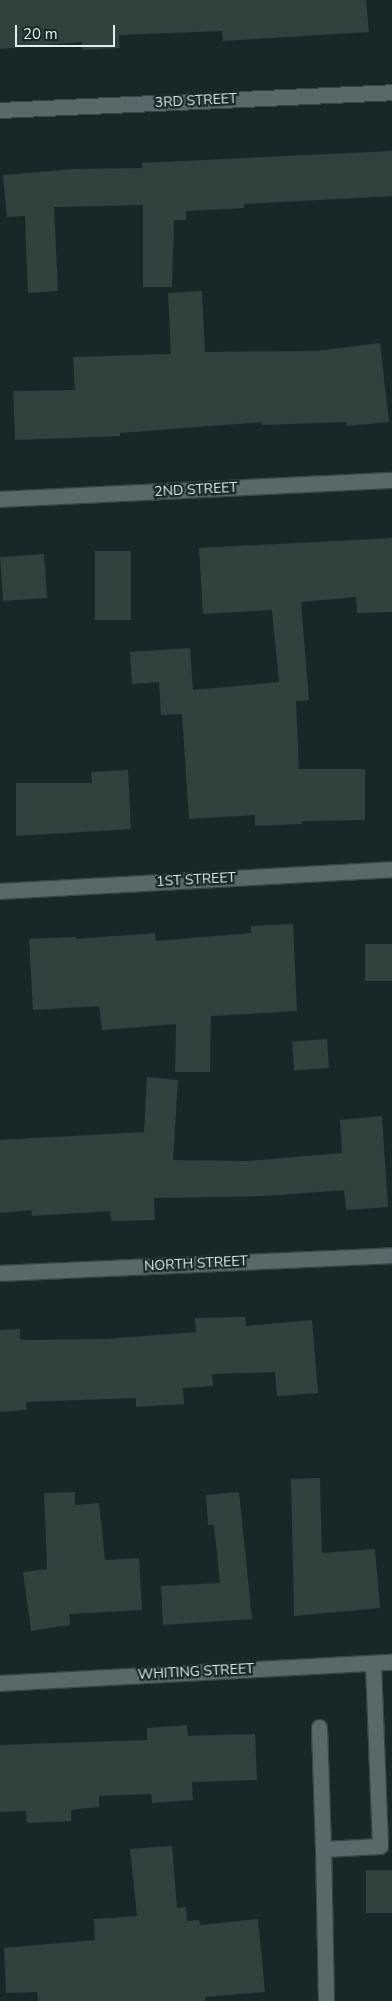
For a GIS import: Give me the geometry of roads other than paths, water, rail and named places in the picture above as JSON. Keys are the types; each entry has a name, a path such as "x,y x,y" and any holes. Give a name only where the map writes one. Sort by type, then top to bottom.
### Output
{"street":[{"name":"3RD STREET","path":"0,110 392,92"},
{"name":"2ND STREET","path":"0,499 392,480"},
{"name":"1ST STREET","path":"0,891 392,869"},
{"name":"NORTH STREET","path":"0,1273 392,1255"},
{"name":"WHITING STREET","path":"0,1683 392,1662"},
{"path":"323,1849 386,1846 373,1663"},
{"path":"319,1727 326,2001"}]}
